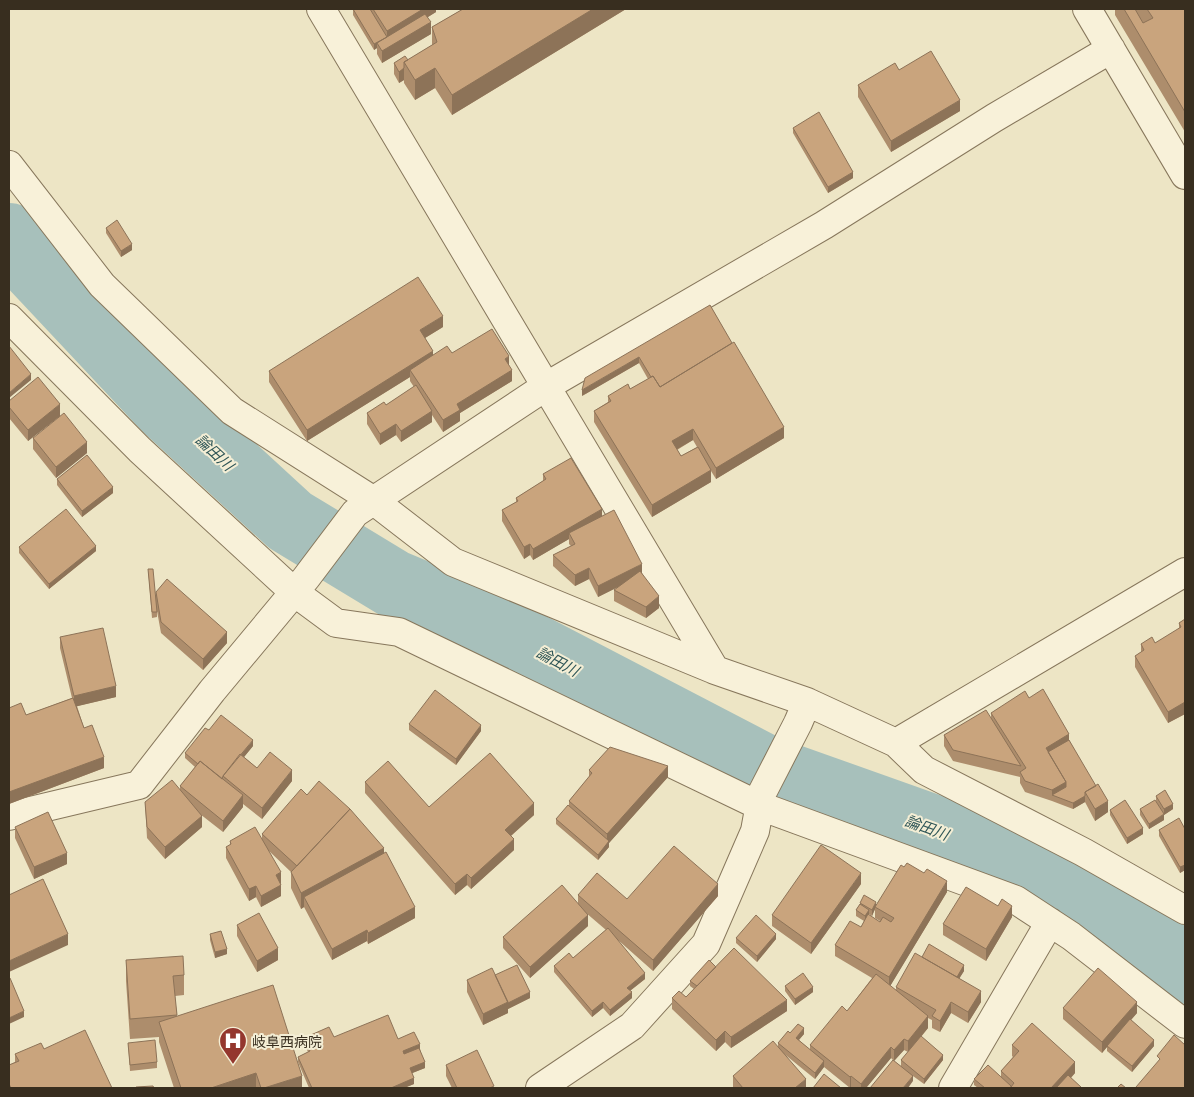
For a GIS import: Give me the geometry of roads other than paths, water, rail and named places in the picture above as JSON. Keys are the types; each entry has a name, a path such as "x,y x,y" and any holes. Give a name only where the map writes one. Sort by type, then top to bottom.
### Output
{"street":[{"path":"321,9 545,387 716,670"},
{"path":"1087,9 1185,175"},
{"path":"9,816 139,785 212,691 364,507 545,387 824,225 994,118 1111,50"},
{"path":"9,165 102,285 232,411 364,507 453,562 716,670 802,713 896,743 924,770 1083,852 1185,910"},
{"path":"9,318 140,450 300,585 336,623 399,632 761,799 1016,900 1070,936 1185,1024"},
{"path":"896,743 1185,572"},
{"path":"540,1088 632,1026 706,944 755,831 761,799 802,713"},
{"path":"953,1088 1050,922"}],"waterway":[{"name":"論田川","path":"9,237 14,245 166,407 290,521 394,584 478,619 768,770 1027,862 1143,936 1185,970"}],"place":[{"name":"岐阜西病院","path":"233,1065"}]}
